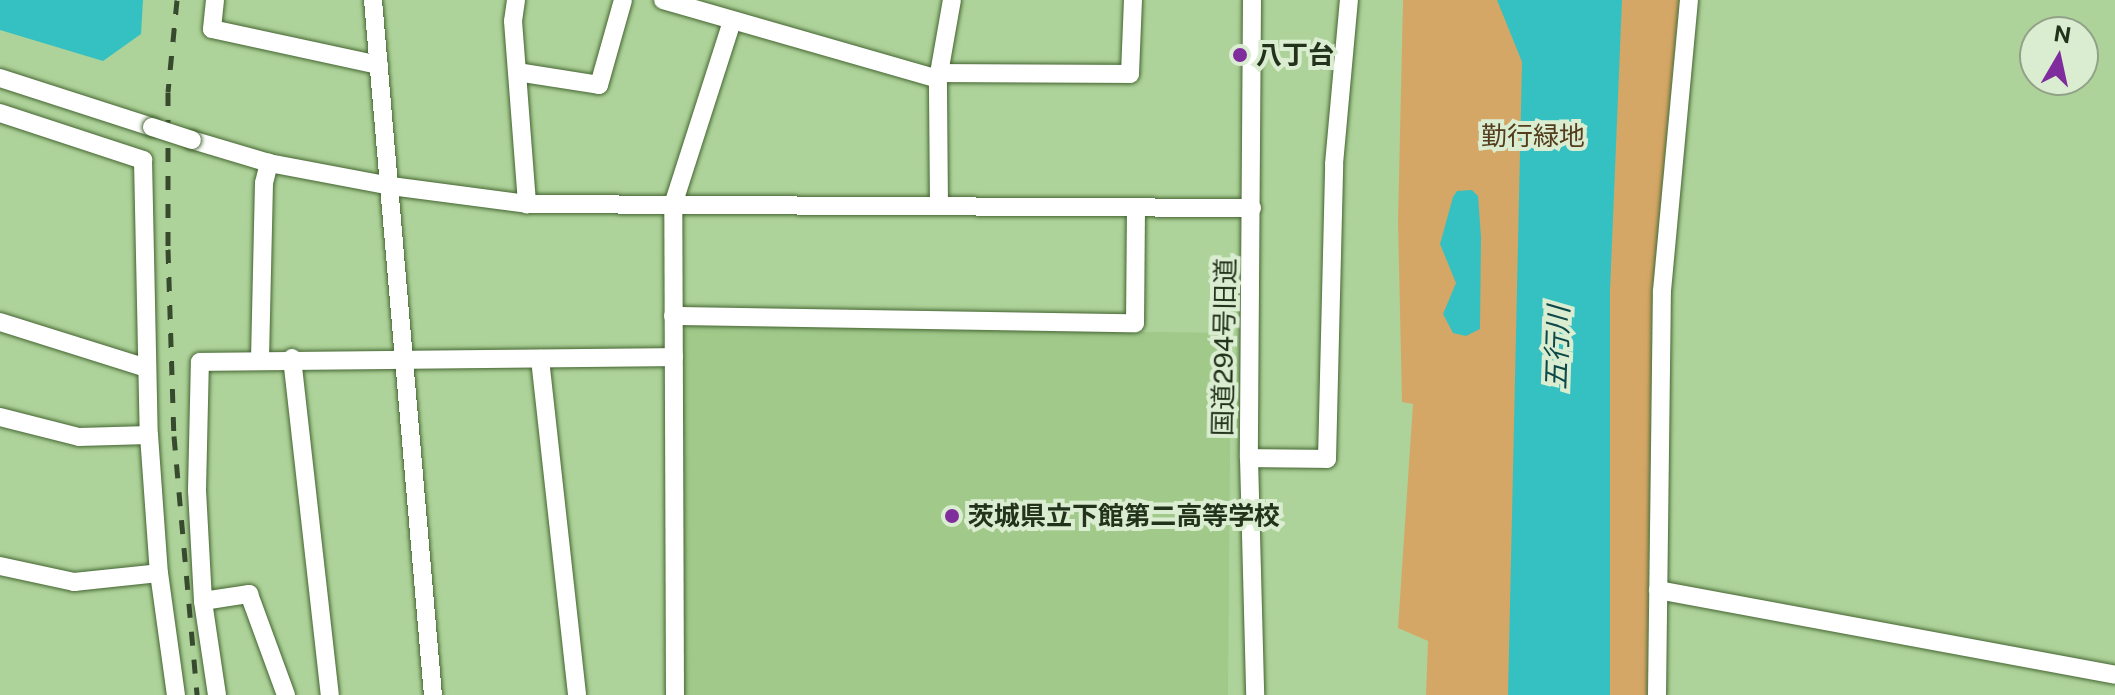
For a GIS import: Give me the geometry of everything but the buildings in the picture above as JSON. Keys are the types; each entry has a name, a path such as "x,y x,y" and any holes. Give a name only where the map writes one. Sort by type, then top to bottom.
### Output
{"street":[{"path":"215,0 212,29 379,65"},
{"path":"373,0 433,695"},
{"path":"516,0 517,72 527,204"},
{"path":"517,72 599,85 623,0"},
{"path":"663,0 939,76 1130,74 1133,0"},
{"path":"939,206 939,76 952,0"},
{"name":"国道294号旧道","path":"1252,0 1249,458 1255,695"},
{"path":"1249,458 1327,459 1334,164 1349,0"},
{"path":"1657,695 1662,291 1689,0"},
{"path":"675,695 673,205 732,21"},
{"path":"0,78 269,163 391,186 527,204 1252,208"},
{"path":"0,113 143,160 149,435 159,573 176,695"},
{"path":"260,359 264,183 269,163"},
{"path":"673,316 1135,323 1136,207"},
{"path":"0,322 147,368"},
{"path":"217,695 203,601 197,490 200,362 292,358 674,357"},
{"path":"292,358 330,695"},
{"path":"540,359 577,695"},
{"path":"0,417 79,437 149,435"},
{"path":"0,566 74,582 159,573"},
{"path":"1658,590 2115,675"},
{"path":"203,601 249,594 286,695"}],"shaded area":[{"name":"茨城県立下館第二高等学校","path":"687,326 1231,333 1228,695 668,695 680,336"}],"green space":[{"name":"勤行緑地","path":"1403,0 1679,0 1652,293 1647,695 1426,695 1428,641 1398,628 1413,404 1402,402 1398,221"}],"water":[{"path":"0,0 143,0 141,34 103,61 0,30"},
{"name":"五行川","path":"1497,0 1622,0 1610,291 1610,695 1508,695 1522,62"},
{"path":"1472,190 1478,196 1481,237 1480,329 1466,336 1453,333 1443,314 1456,283 1440,244 1453,197 1457,191"}],"railway":[{"path":"177,0 168,92 168,249 174,436 197,695"}],"place":[{"name":"八丁台","path":"1240,55"},
{"name":"茨城県立下館第二高等学校","path":"952,516"}]}
